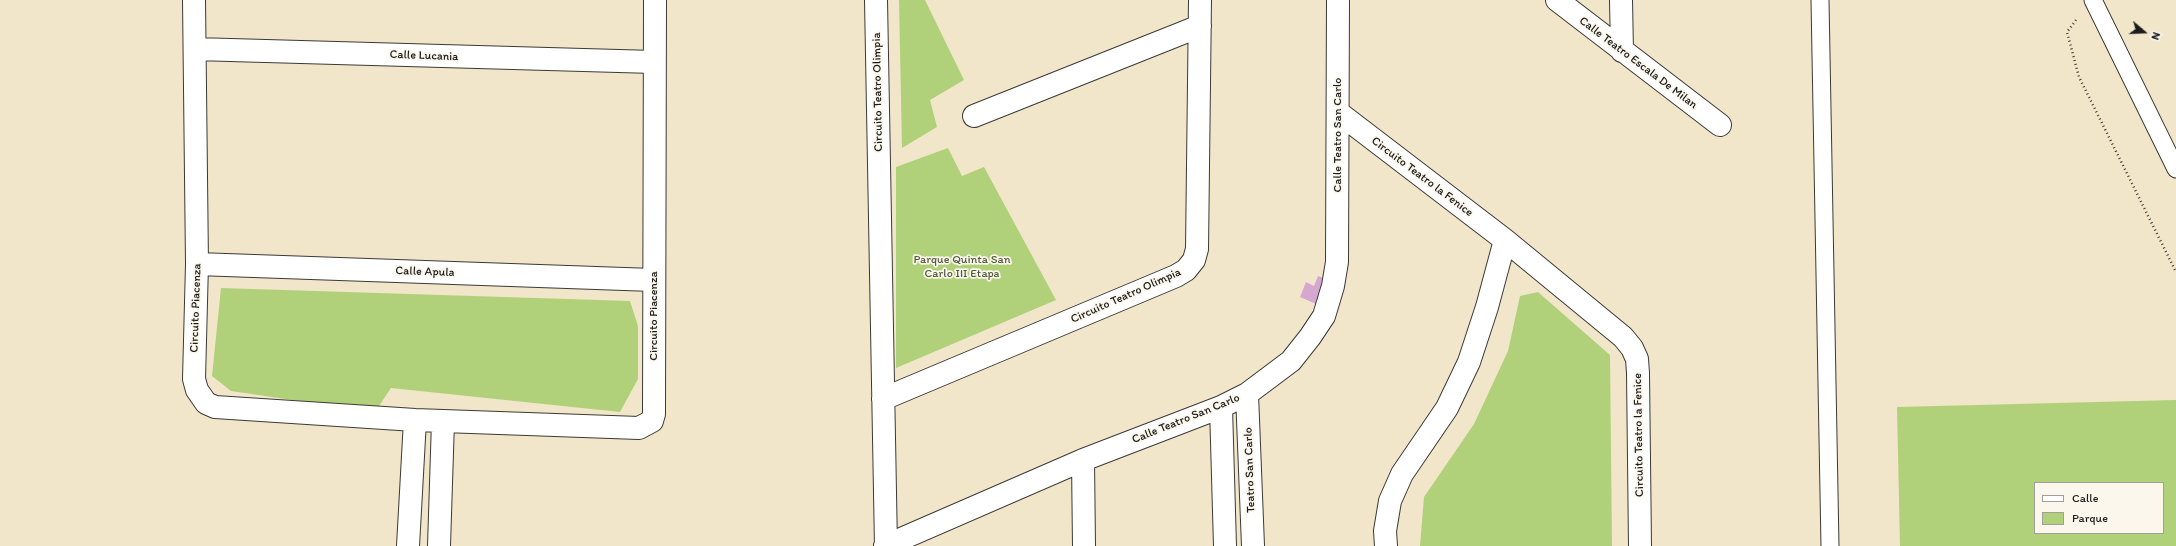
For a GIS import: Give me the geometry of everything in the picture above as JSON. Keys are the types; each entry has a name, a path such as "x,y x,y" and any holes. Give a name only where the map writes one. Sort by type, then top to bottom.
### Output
{"street":[{"name":"Circuito Piacenza","path":"194,0 197,264 194,379 197,390 206,402 215,407 415,420 639,428 646,426 652,421 654,414 653,280 655,0"},
{"name":"Circuito Teatro Olimpia","path":"876,0 886,546"},
{"name":"Circuito Teatro Olimpia","path":"884,399 1176,276 1186,270 1194,260 1197,249 1200,0"},
{"name":"Calle Teatro San Carlo","path":"886,546 1084,460 1221,407 1247,394 1290,361 1310,337 1324,316 1333,286 1337,262 1339,114 1338,0"},
{"name":"Calle Teatro Escala De Milan","path":"1557,0 1720,125"},
{"path":"1621,0 1622,51"},
{"path":"974,116 1200,26"},
{"name":"Calle Lucania","path":"195,49 654,62"},
{"name":"Circuito Teatro la Fenice","path":"1339,114 1504,240 1623,337 1632,348 1637,359 1638,373 1640,546"},
{"path":"1386,546 1385,530 1390,501 1402,474 1447,408 1469,362 1487,307 1504,240"},
{"name":"Calle Apula","path":"197,264 653,280"},
{"name":"Teatro San Carlo","path":"1247,394 1253,546"},
{"path":"1221,407 1225,546"},
{"path":"408,546 415,420"},
{"path":"439,546 443,421"},
{"path":"1084,460 1084,546"}],"lane":[{"path":"1820,0 1830,546"},
{"path":"2093,0 2176,169"}],"path":[{"path":"2076,19 2067,32 2080,77 2176,272"}],"green space":[{"path":"899,0 925,0 964,80 930,100 937,127 902,148"},
{"name":"Parque Quinta San Carlo III Etapa","path":"948,148 962,176 984,167 1056,300 896,368 896,167"},
{"path":"221,288 630,301 638,326 638,379 620,412 391,388 375,412 231,391 212,376"},
{"path":"1538,292 1610,355 1612,546 1420,546 1424,497 1474,424 1508,351 1520,296"},
{"path":"2176,400 2176,546 1900,546 1897,407"}],"building":[{"path":"1318,276 1326,279 1316,304 1300,297 1306,282 1314,286"}]}
